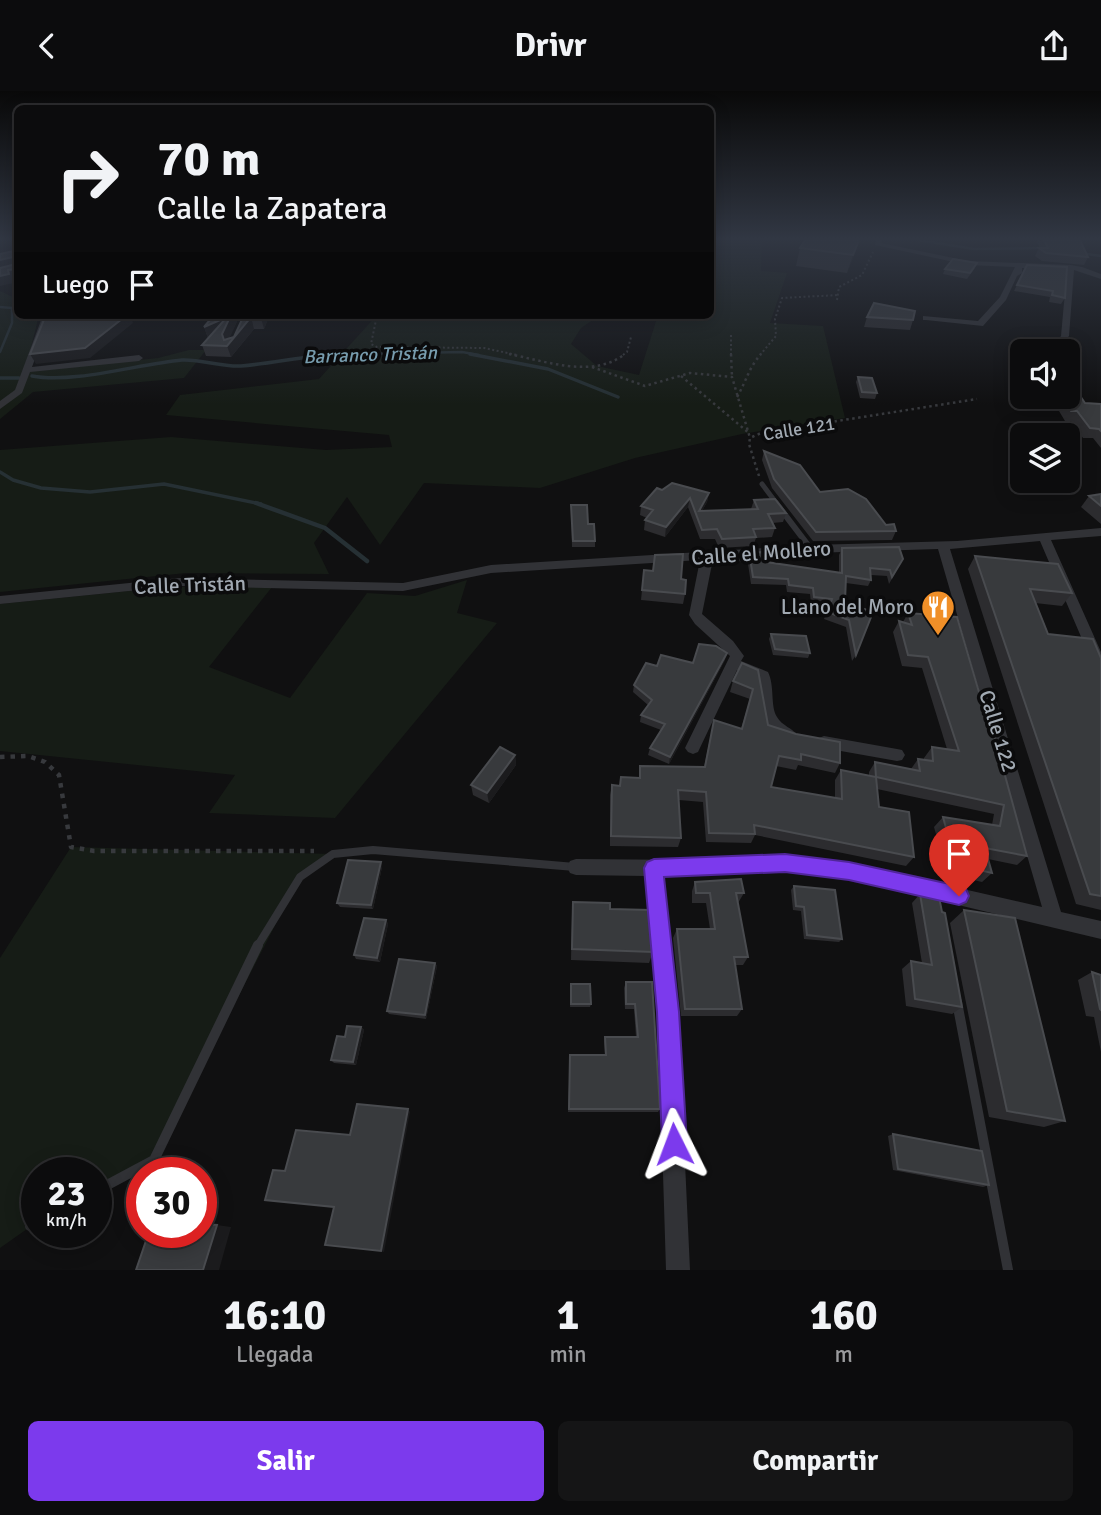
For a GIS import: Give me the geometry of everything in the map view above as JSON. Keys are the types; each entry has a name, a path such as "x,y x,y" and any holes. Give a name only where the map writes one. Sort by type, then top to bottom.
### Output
{"street":[{"path":"926,318 980,324 1004,295"},
{"path":"1063,339 1069,295"},
{"path":"0,406 19,391 46,319"},
{"path":"28,370 139,358"},
{"name":"Calle el Mollero","path":"381,587 416,586 448,576 491,569 811,549 943,545 1101,532"},
{"path":"1044,537 1101,667"},
{"name":"Calle 122","path":"943,545 1054,917"},
{"path":"693,748 737,656 731,647 706,628 695,615 708,557"},
{"name":"Calle Tristán","path":"0,600 179,582 381,587"},
{"path":"735,663 763,676 767,715 779,730 792,736 897,755"},
{"path":"576,867 654,868 785,863 849,871 938,897 1054,917 1101,929"},
{"path":"654,868 668,1012 678,1270"}],"lane":[{"path":"762,484 811,549"},
{"path":"112,1182 154,1160 264,932 300,877 333,854 373,850 576,867"},
{"path":"954,984 1008,1270"}],"path":[{"path":"837,300 838,295"},
{"path":"736,399 745,383 748,369 776,336 775,319 782,298 838,295"},
{"path":"369,319 376,320 371,344 377,347 484,348 556,364 593,367 645,386 690,373 732,377"},
{"path":"731,335 732,377 736,399 750,438"},
{"path":"593,367 621,357 627,352 631,337"},
{"path":"681,376 749,433"},
{"name":"Calle 121","path":"762,484 749,444 750,438 761,433 830,425 976,399"},
{"path":"0,757 28,756 46,762 59,775 71,847 94,851 305,849 333,854"}],"shaded area":[{"path":"0,295 14,298 14,319 38,319 25,372 158,358 189,350 206,350 184,378 33,392 0,419"},
{"path":"714,295 780,295 770,323 823,326 845,418 742,434 635,458 540,488 424,483 380,545 347,497 314,543 329,574 186,573 0,592 0,450 171,437 326,450 392,447 389,435 166,415 180,395 319,379 373,319 594,319 581,328 571,344 597,366 639,375 657,319 714,319"},
{"path":"467,580 457,613 497,623 335,818 209,813 235,775 0,751 0,604 169,587 272,587 209,667 290,698 367,593 415,596"},
{"path":"71,847 333,854 300,877 156,1157 126,1157 126,1175 112,1182 112,1157 21,1157 21,1233 0,1248 0,958"}],"building":[{"path":"874,303 915,311 913,320 867,317"},
{"path":"44,319 122,319 85,348 30,354"},
{"path":"211,319 222,319 204,327"},
{"path":"225,319 229,319 222,334 224,340 234,337 242,319 249,319 227,346 202,345"},
{"path":"858,377 872,378 877,393 862,392"},
{"path":"1080,396 1085,403 1101,404 1101,431 1090,428 1077,411 1070,409 1080,409"},
{"path":"764,451 800,465 820,492 848,489 866,499 886,525 894,524 896,531 816,532 774,479"},
{"path":"672,483 709,493 699,511 758,509 754,500 775,499 786,513 768,514 775,528 753,529 756,537 722,539 717,529 702,530 690,498 666,527 645,520 653,510 641,506 657,488 662,490"},
{"path":"1101,494 1101,506 1089,496"},
{"path":"571,505 587,505 588,524 594,524 595,541 573,541"},
{"path":"899,547 903,559 892,577 890,570 870,568 871,580 846,576 845,602 873,612 856,655 849,620 827,612 832,599 814,597 813,588 789,585 788,579 753,577 750,558 737,554 761,552 766,562 842,573 842,548"},
{"path":"683,554 681,579 686,580 685,594 642,590 644,570 653,571 655,555"},
{"path":"975,556 1058,564 1072,593 1030,589 1048,634 1093,639 1101,658 1101,896 1090,894"},
{"path":"908,613 957,617 986,716 989,717 1027,856 985,848 992,873 956,865 943,817 1000,826 1004,805 876,777 875,762 920,771 918,759 933,761 932,747 959,751 928,657 908,655 899,621 912,625"},
{"path":"771,634 806,636 810,653 775,649"},
{"path":"699,644 716,646 727,653 670,757 650,748 665,724 641,715 652,700 634,685 646,663 657,666 661,655 693,663"},
{"path":"742,663 758,670 768,725 796,734 840,742 840,763 801,754 801,760 779,756 771,787 842,799 841,770 876,777 879,807 909,812 914,857 754,825 755,834 709,833 706,792 678,790 681,838 611,836 612,785 620,786 621,777 640,778 640,766 705,767 714,720 742,729 753,689 733,681"},
{"path":"500,747 515,755 487,793 471,785"},
{"path":"348,860 381,862 371,905 337,903"},
{"path":"741,879 744,893 736,893 748,957 734,957 742,1009 685,1009 677,929 715,929 710,893 696,893 695,882"},
{"path":"794,886 835,890 842,939 807,935 804,907 796,906"},
{"path":"920,894 939,897 942,912 945,913 962,1007 915,999 911,961 932,965"},
{"path":"573,902 610,903 610,909 650,910 653,952 572,949"},
{"path":"964,910 1015,918 1065,1121 1007,1111"},
{"path":"364,918 386,920 377,958 354,955"},
{"path":"399,959 435,963 425,1015 387,1011"},
{"path":"1092,972 1101,975 1101,1010 1100,1009"},
{"path":"626,982 652,982 660,1109 569,1109 570,1055 606,1055 605,1037 638,1037 635,1004 626,1004"},
{"path":"571,984 590,984 591,1004 571,1004"},
{"path":"347,1026 361,1027 353,1062 331,1060 337,1036 345,1037"},
{"path":"357,1104 408,1109 381,1251 325,1245 334,1207 265,1200 273,1170 285,1171 296,1130 350,1135"},
{"path":"893,1134 982,1151 989,1185 898,1169"},
{"path":"144,1248 210,1248 203,1270 136,1270"}],"waterway":[{"name":"Barranco Tristán","path":"0,307 12,308 12,323 0,352"},
{"name":"Barranco Tristán","path":"332,355 462,352 479,355"},
{"name":"Barranco Tristán","path":"332,355 348,354"},
{"name":"Barranco Tristán","path":"470,354 548,369 618,397"},
{"name":"Barranco Tristán","path":"312,355 332,355"},
{"name":"Barranco Tristán","path":"32,376 86,376 182,360 241,366 332,355"},
{"name":"Barranco Tristán","path":"0,378 19,378"},
{"path":"0,472 13,480 41,488 90,492 164,484 261,504"},
{"path":"256,503 325,528 367,561"}],"place":[{"name":"Llano del Moro","path":"938,637"}],"route":[{"path":"674,1144 668,1012 654,868 785,863 849,871 959,896"}]}
